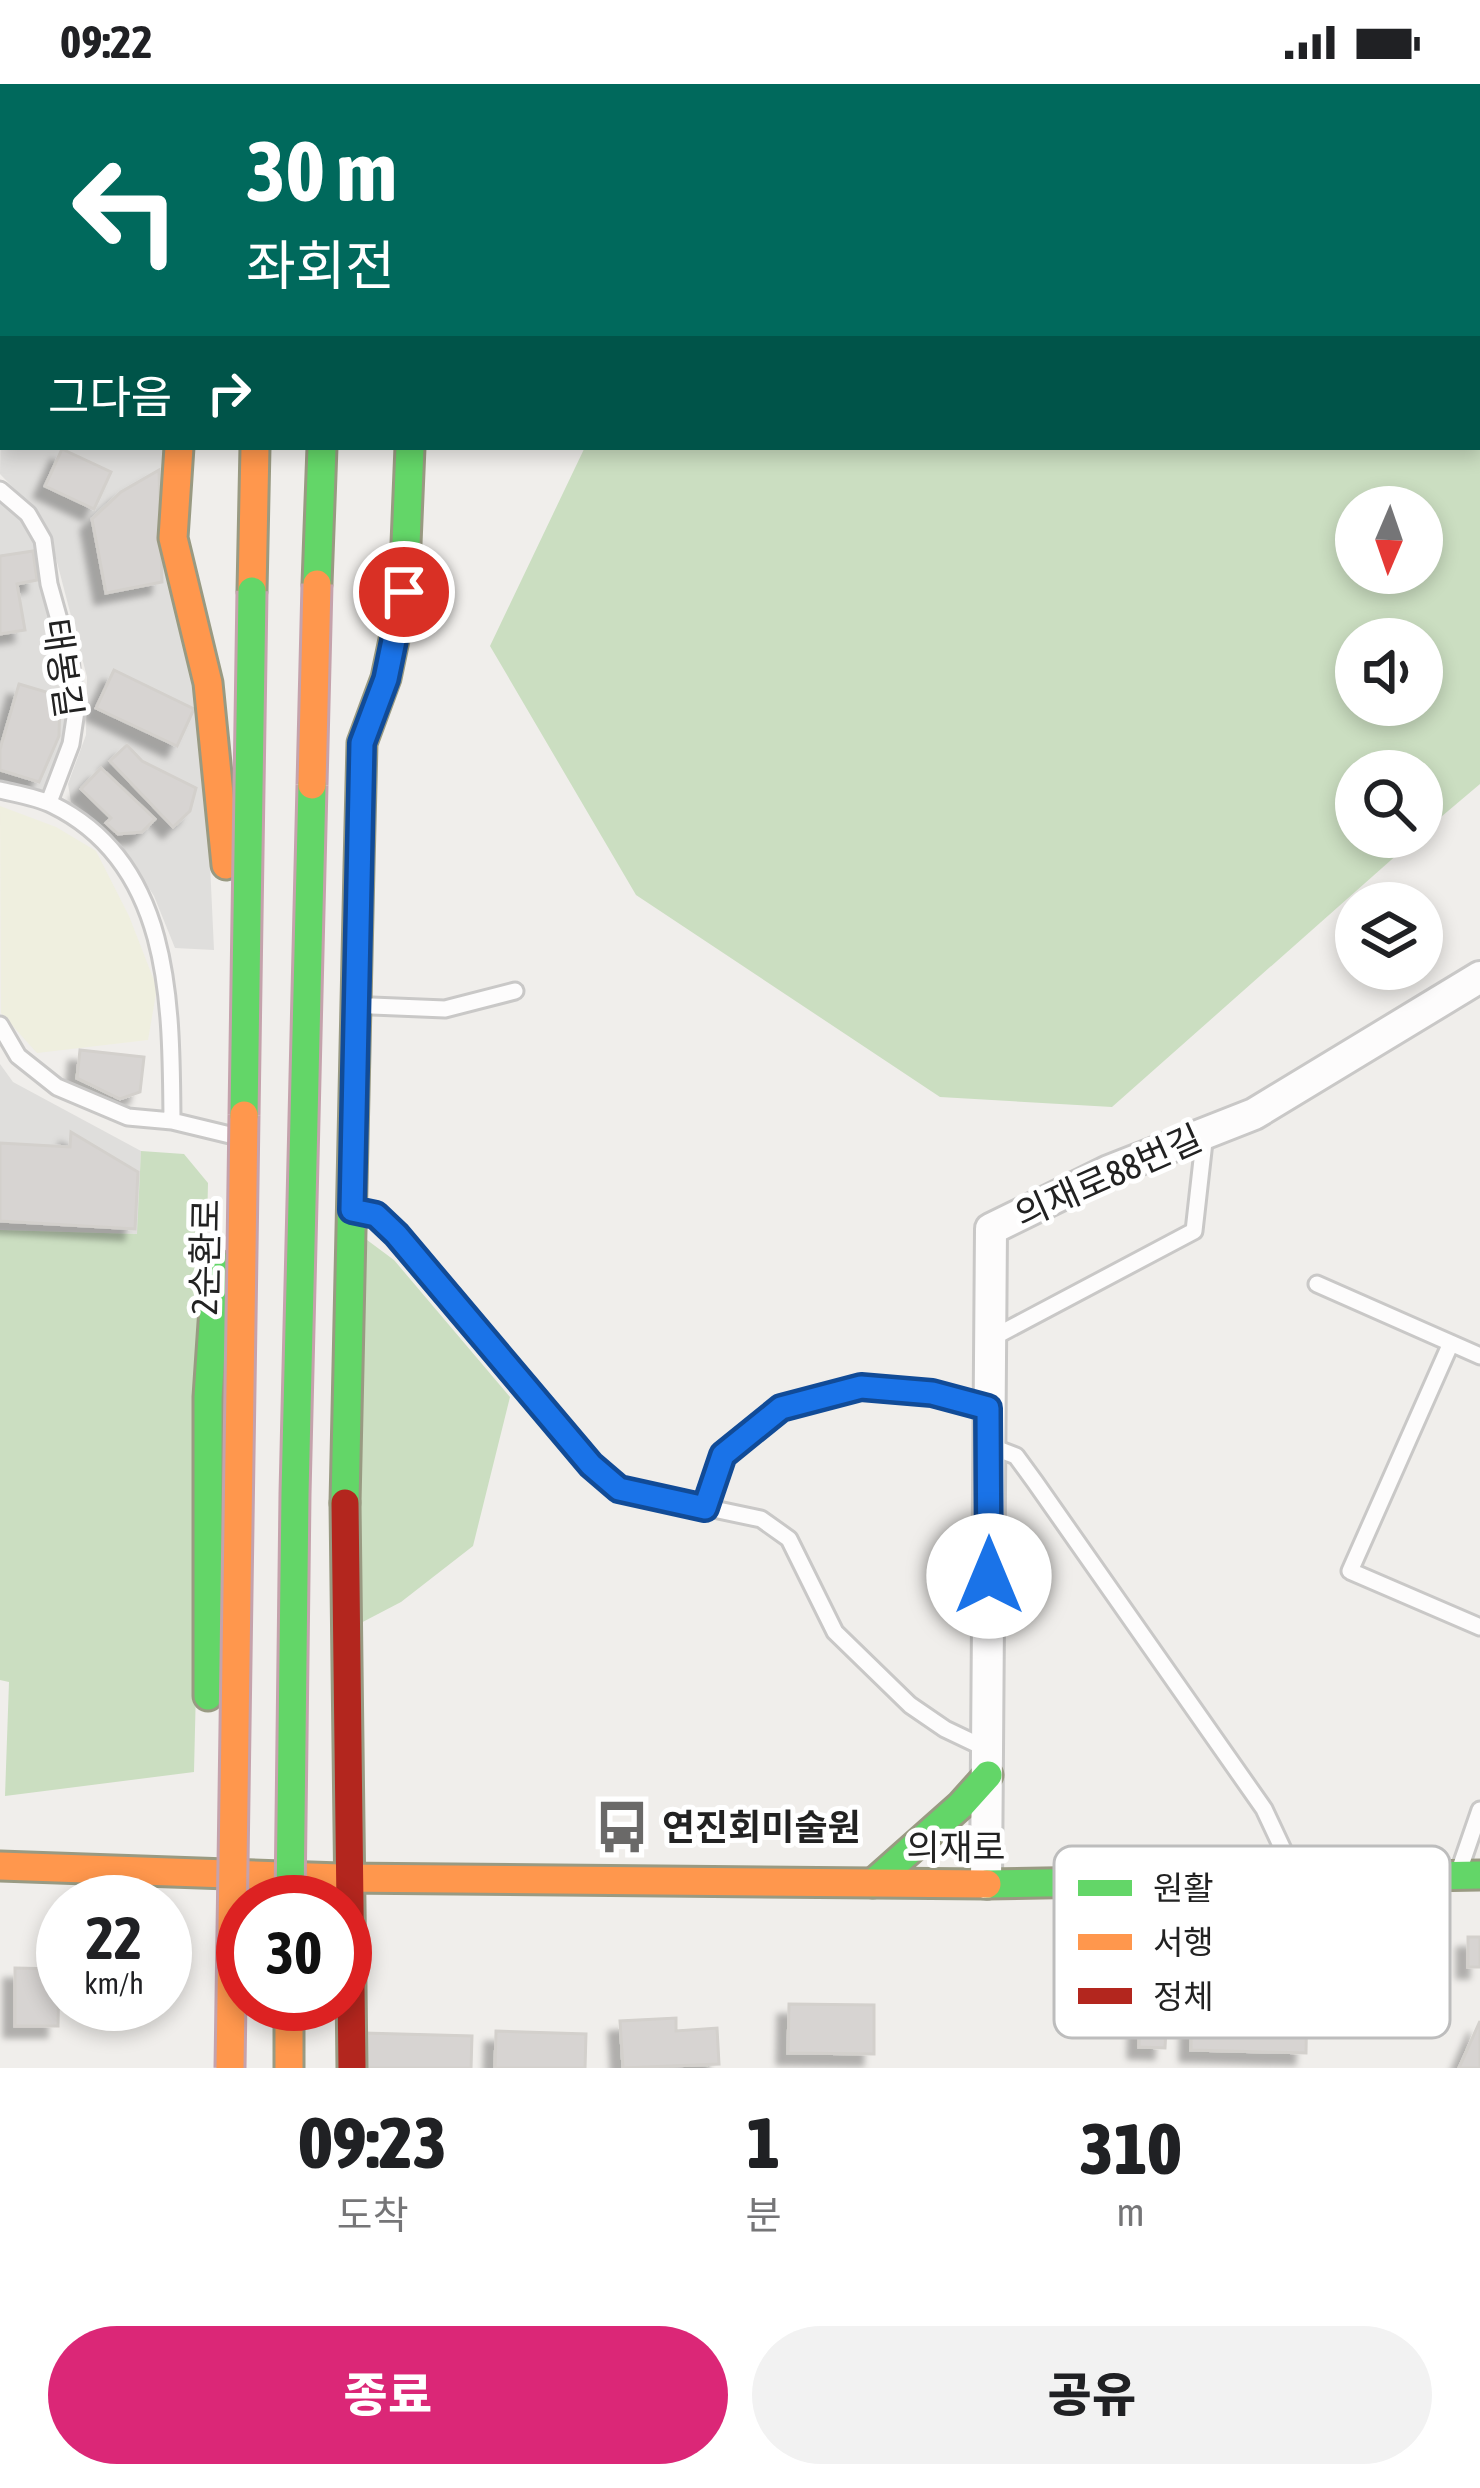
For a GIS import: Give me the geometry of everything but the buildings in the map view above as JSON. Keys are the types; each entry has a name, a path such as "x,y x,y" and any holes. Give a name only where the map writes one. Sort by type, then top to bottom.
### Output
{"main road":[{"path":"179,450 173,538 208,683 226,865 225,1132 208,1397 209,2068"},
{"name":"2순환로","path":"230,2068 255,450"},
{"path":"291,1875 322,450"},
{"path":"350,1875 345,1509 362,743 386,679 404,592 410,450"},
{"path":"873,1883 961,1805 988,1762"},
{"name":"의재로","path":"0,1866 216,1878"},
{"name":"의재로","path":"372,1879 1054,1883"},
{"path":"289,2031 289,2068"},
{"path":"352,2031 352,2068"}],"street":[{"name":"의재로88번길","path":"986,1883 991,1229 1108,1171 1293,1092 1480,977"}],"lane":[{"name":"태봉길","path":"0,490 28,514 44,539 49,584 70,659 76,712 71,745 49,802"},
{"path":"0,790 49,802 84,823 121,861 160,939 171,1027 172,1121"},
{"path":"373,950 352,1207 376,1215 396,1234 591,1465 619,1489 761,1519 789,1539 835,1632 910,1705 988,1762"},
{"path":"372,1006 445,1009 515,991"},
{"path":"0,1024 18,1056 57,1087 128,1117 225,1132 262,1154"},
{"path":"989,1339 1194,1231 1205,1133"},
{"path":"280,1165 316,1187"},
{"path":"1318,1284 1480,1356"},
{"path":"1451,1343 1350,1571 1480,1627"},
{"path":"705,1508 723,1455 781,1408 861,1387 932,1393 988,1408"},
{"path":"990,1446 1016,1456 1035,1482 1264,1810 1281,1846"},
{"path":"1469,1876 1480,1810"}],"shaded area":[{"path":"0,450 165,450 204,734 214,950 175,948 154,896 121,844 71,802 68,784 86,735 87,677 52,543 34,509 0,474"},
{"path":"0,502 20,517 35,540 67,707 64,744 42,792 0,781"},
{"path":"0,1064 13,1082 141,1151 138,1234 0,1230"}],"green space":[{"path":"584,450 1480,450 1480,784 1443,815 1443,750 1335,750 1335,858 1393,858 1366,882 1335,882 1335,910 1112,1107 940,1097 636,895 490,646"},
{"path":"0,806 56,827 96,851 129,916 157,988 148,1040 37,1053 1,1013"},
{"path":"141,1151 184,1154 208,1183 194,1772 5,1796 9,1682 0,1680 0,1230 137,1234"},
{"path":"363,1237 394,1260 510,1397 473,1546 401,1602 355,1626"}],"traffic: fast":[{"path":"317,584 322,450"},
{"path":"359,867 362,743 386,678 404,592 410,450"},
{"path":"244,1115 252,591"},
{"path":"290,1875 312,785"},
{"path":"345,1503 359,867"},
{"path":"208,1696 208,1397 217,1264"},
{"path":"873,1883 988,1775"},
{"path":"1450,1876 1480,1875"},
{"path":"987,1884 1054,1883"}],"traffic: slow":[{"path":"179,450 173,538 208,683 226,865"},
{"path":"252,591 255,450"},
{"path":"312,785 317,584"},
{"path":"230,2068 244,1115"},
{"path":"0,1866 340,1878 987,1884"},
{"path":"289,2031 289,2068"}],"traffic: jam":[{"path":"345,1503 352,2068"}],"place":[{"name":"연진회미술원","path":"622,1827"}],"route":[{"path":"404,592 386,679 362,743 352,1210 376,1215 396,1234 551,1421 619,1489 705,1508 723,1455 781,1408 861,1387 932,1393 988,1408 989,1576"}]}
